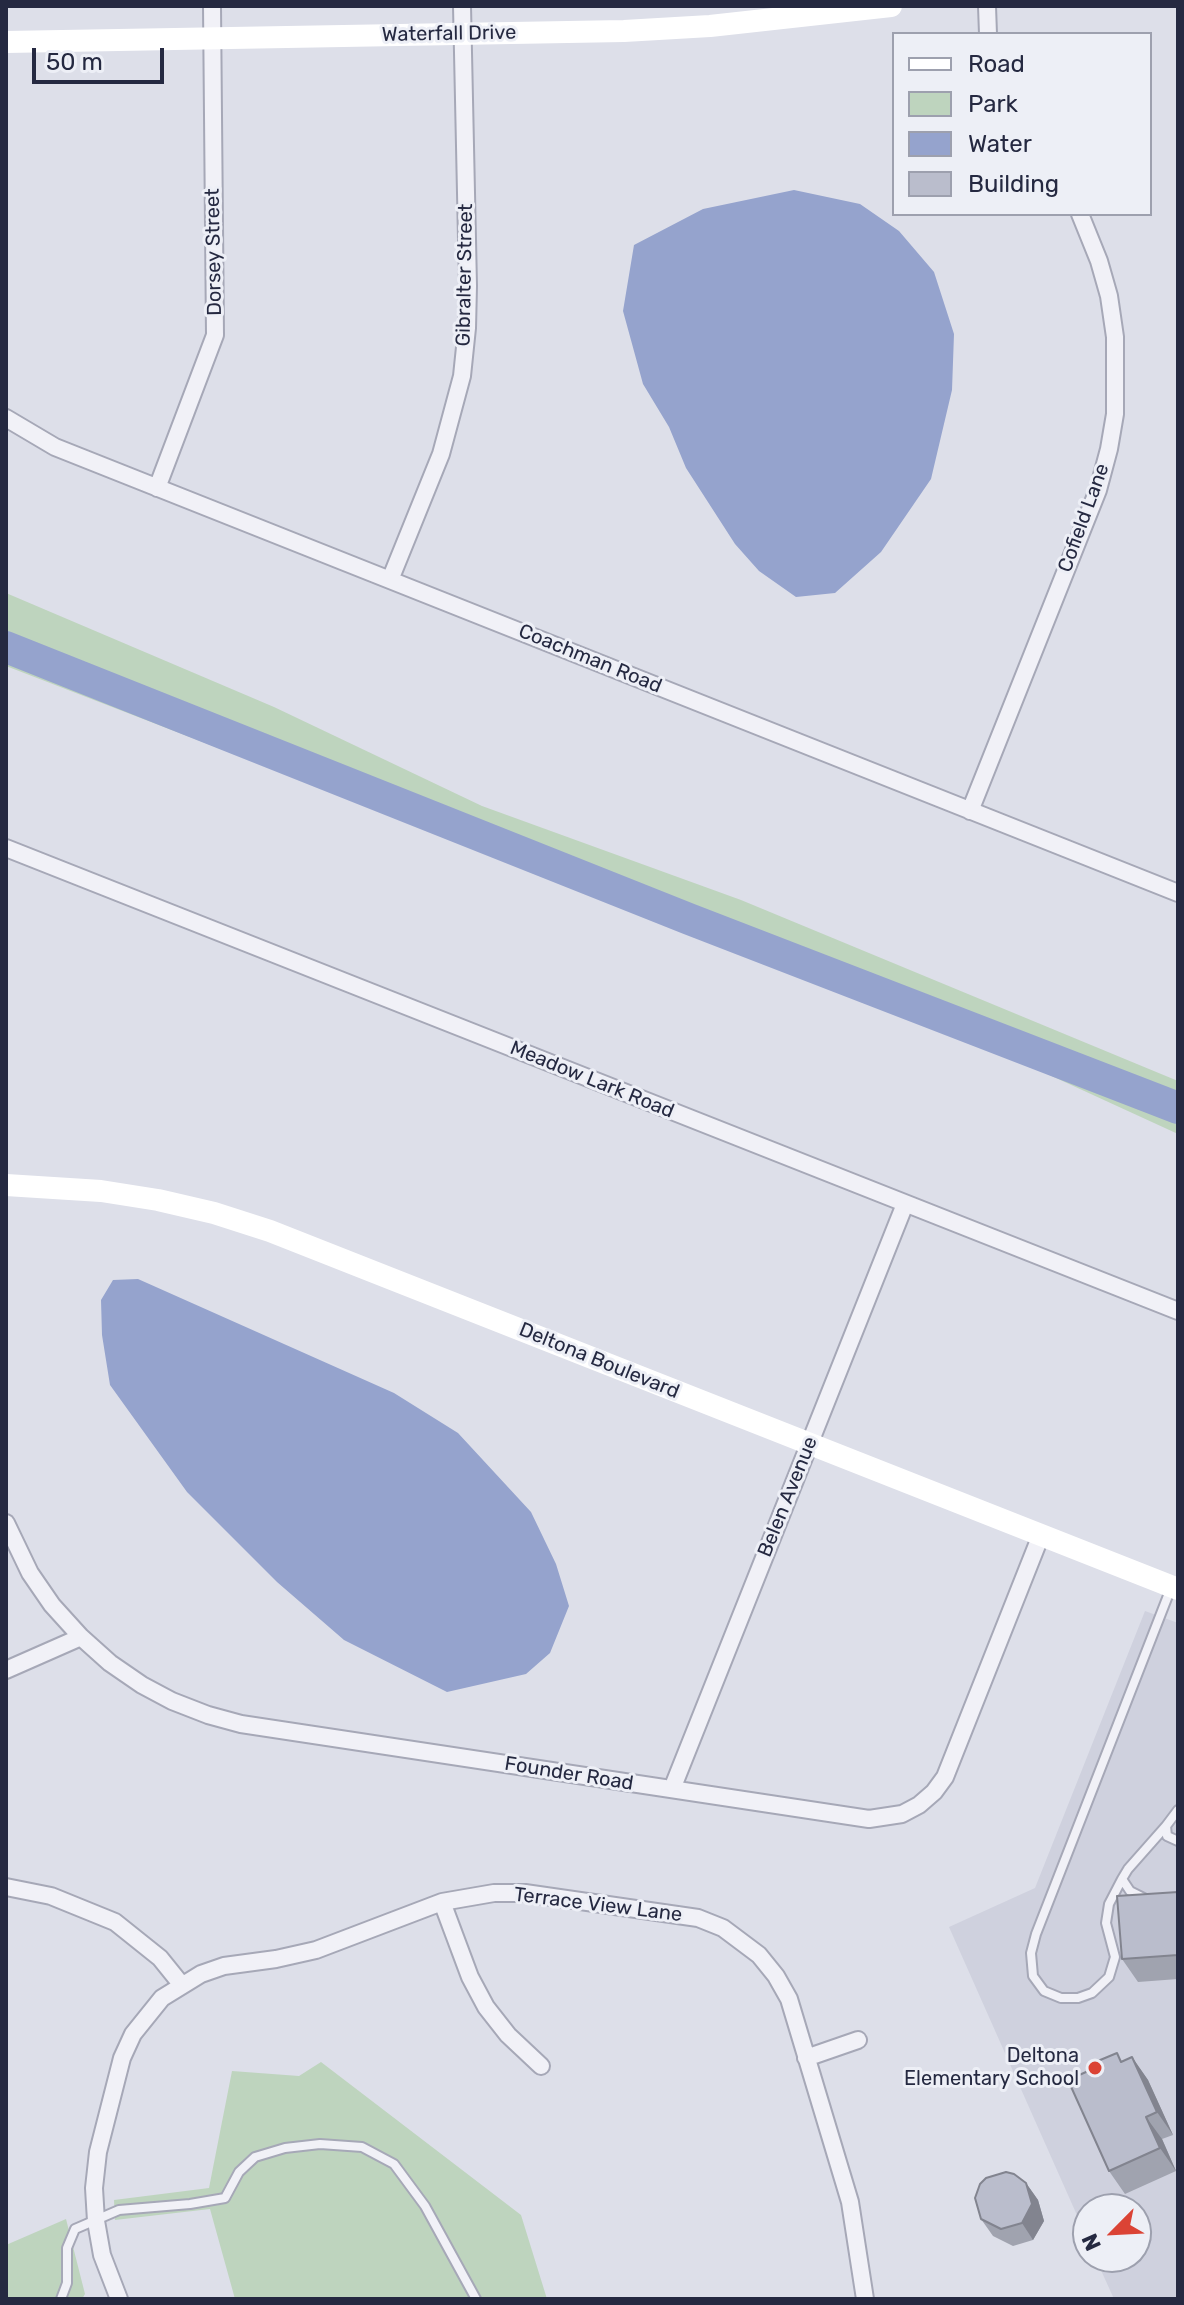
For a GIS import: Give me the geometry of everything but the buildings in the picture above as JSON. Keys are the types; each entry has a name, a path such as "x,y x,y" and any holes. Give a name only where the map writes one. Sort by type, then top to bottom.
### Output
{"main road":[{"name":"Waterfall Drive","path":"6,42 681,28 891,6"},
{"name":"Deltona Boulevard","path":"6,1185 101,1191 158,1200 270,1231 1175,1588"}],"street":[{"name":"Dorsey Street","path":"157,488 215,335 212,6"},
{"name":"Gibralter Street","path":"390,580 441,454 462,376 468,286 462,6"},
{"path":"987,6 988,32"},
{"name":"Cofield Lane","path":"970,811 1098,490 1109,449 1115,414 1115,337 1109,296 1081,216"},
{"name":"Coachman Road","path":"6,418 55,447 1178,893"},
{"name":"Meadow Lark Road","path":"6,848 1178,1311"},
{"name":"Belen Avenue","path":"672,1789 905,1204"},
{"name":"Founder Road","path":"6,1523 30,1573 52,1605 81,1637 110,1663 142,1685 196,1710 241,1724 869,1819 902,1814 919,1805 945,1777 1041,1535"},
{"path":"6,1670 81,1637"},
{"path":"6,1887 51,1896 115,1922 160,1958 181,1984"},
{"name":"Terrace View Lane","path":"119,2299 102,2255 94,2188 98,2152 122,2058 145,2015 181,1984 224,1966 316,1950 442,1902 494,1893 525,1893 698,1918 723,1928 759,1955 789,1999 850,2202 865,2299"},
{"path":"442,1902 470,1977 486,2007 508,2035 541,2066"},
{"path":"806,2058 858,2040"}],"lane":[{"path":"1175,1588 1036,1934 1031,1953 1033,1976 1044,1991 1061,1998 1078,1998 1092,1993 1109,1977 1115,1957 1106,1923 1109,1904 1128,1869 1178,1810"},
{"path":"1166,1826 1167,1836 1178,1841"},
{"path":"1122,1879 1130,1891 1141,1899 1153,1898"},
{"path":"61,2299 67,2283 67,2248 75,2229 119,2210 225,2198 239,2172 255,2157 285,2148 320,2144 362,2147 394,2164 418,2196 476,2299"}],"shaded area":[{"name":"Deltona Elementary School","path":"1145,1611 1178,1623 1178,2299 1114,2299 1102,2273 1152,2273 1152,2193 1072,2193 1072,2204 949,1927 1035,1888"}],"green space":[{"path":"6,593 274,707 482,806 741,900 1178,1081 1178,1134 886,1000 6,666"},
{"path":"321,2062 521,2215 547,2299 235,2299 210,2209 115,2220 114,2200 209,2188 232,2071 299,2076"},
{"path":"66,2219 85,2294 82,2299 6,2299 6,2245"}],"water":[{"path":"794,190 860,204 899,231 934,272 954,334 952,390 931,479 881,552 835,593 796,597 759,571 735,544 686,468 669,427 643,384 623,311 634,245 703,209"},
{"path":"138,1279 394,1393 458,1433 531,1512 556,1564 569,1606 550,1653 526,1674 447,1692 344,1640 277,1582 187,1492 110,1385 102,1335 101,1300 113,1280"}],"waterway":[{"path":"6,647 689,919 1178,1108"}],"place":[{"name":"Deltona Elementary School","path":"1095,2068"}]}
